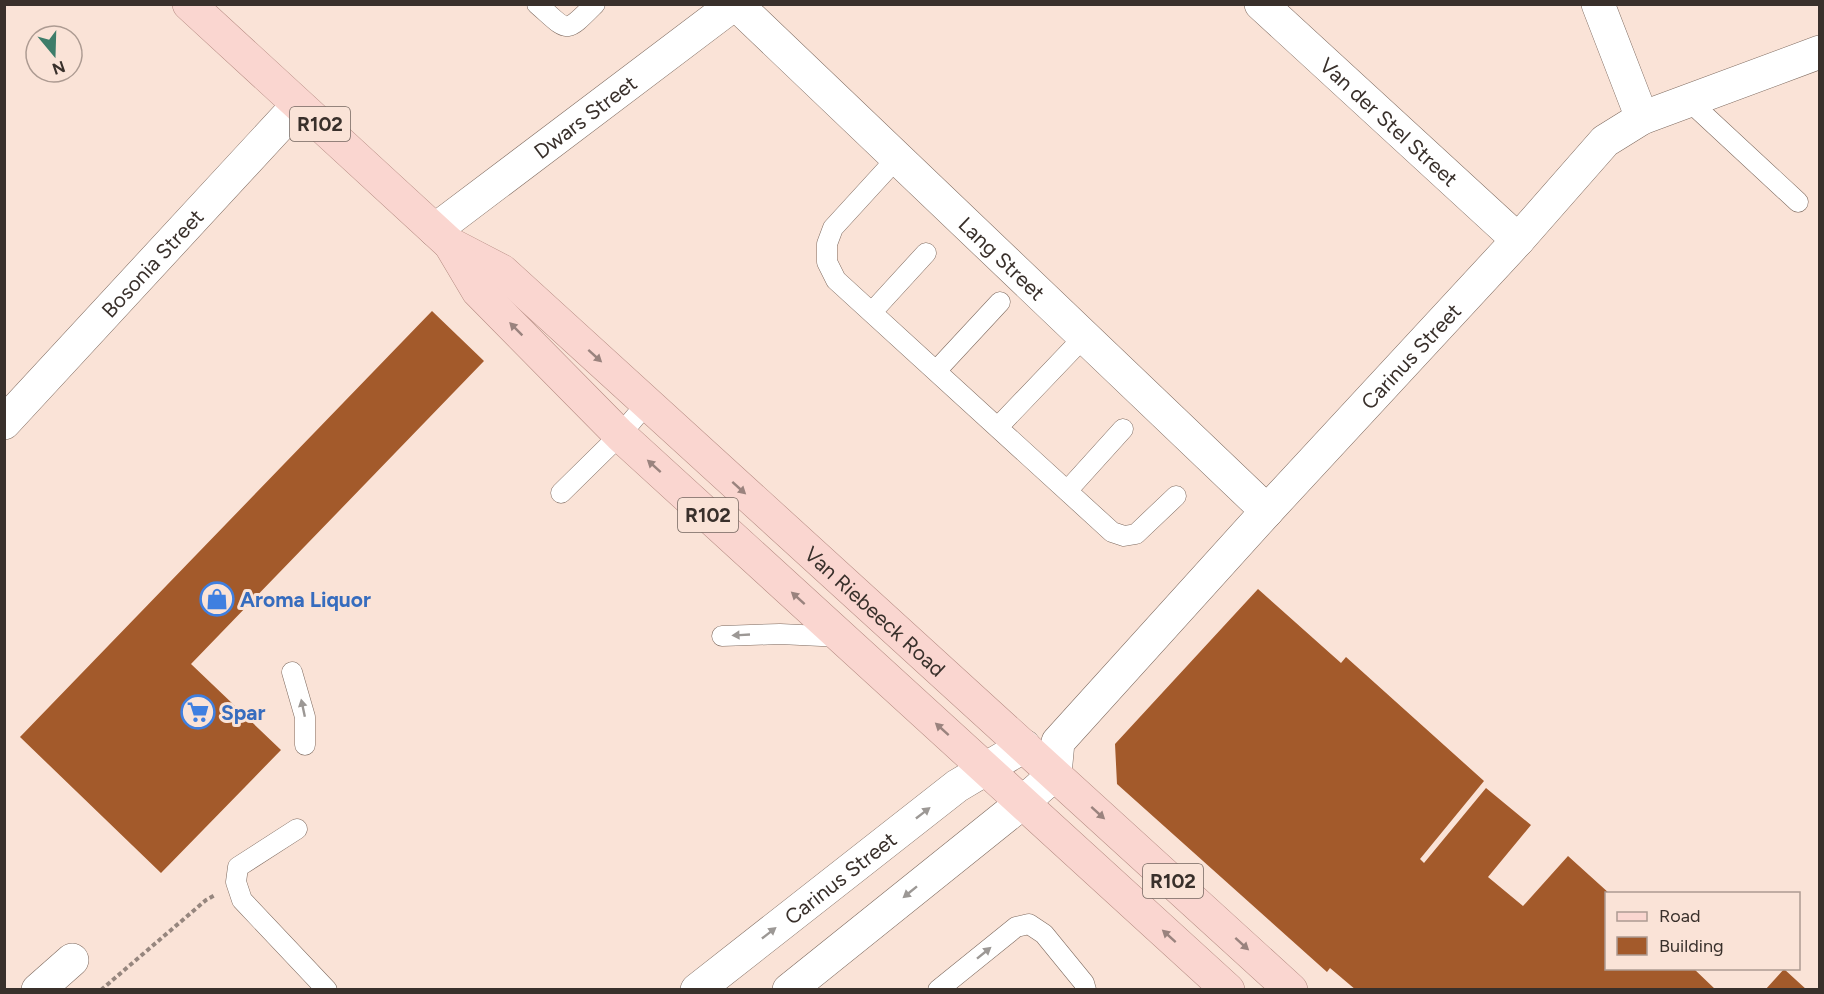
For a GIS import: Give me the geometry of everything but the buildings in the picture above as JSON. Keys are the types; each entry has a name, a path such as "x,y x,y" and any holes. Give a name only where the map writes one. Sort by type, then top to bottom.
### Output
{"main road":[{"name":"Van Riebeeck Road","path":"189,4 443,237 502,271 1024,746 1056,758 1292,990"},
{"name":"Van Riebeeck Road","path":"443,237 478,291 620,435 1228,990"}],"street":[{"name":"Lang Street","path":"735,4 1267,511"},
{"name":"Dwars Street","path":"443,237 735,4"},
{"name":"Van der Stel Street","path":"1261,4 1518,240"},
{"path":"1598,4 1642,118"},
{"name":"Carinus Street","path":"1022,803 1056,758 1267,511 1518,240 1605,141 1642,118 1820,52"},
{"name":"Bosonia Street","path":"9,410 298,105"},
{"name":"Carinus Street","path":"697,990 957,786 1024,746"},
{"path":"789,990 1022,803"},
{"path":"38,990 72,960"}],"lane":[{"path":"537,4 562,26 569,27 595,4"},
{"path":"1688,100 1798,202"},
{"path":"897,158 833,228 827,244 827,262 836,280 1112,532 1124,536 1136,534 1176,496"},
{"path":"872,312 926,253"},
{"path":"936,371 1000,302"},
{"path":"998,427 1084,337"},
{"path":"561,492 620,435 647,403"},
{"path":"1067,491 1123,429"},
{"path":"722,636 780,634 842,637"},
{"path":"292,672 305,717 305,745"},
{"path":"297,829 238,867 236,882 242,900 327,990"},
{"path":"938,990 1016,927 1029,924 1044,934 1084,983 1086,990"}],"path":[{"path":"101,990 206,900 236,882"}],"place":[{"name":"Aroma Liquor","path":"217,599"},
{"name":"Spar","path":"198,712"}]}
